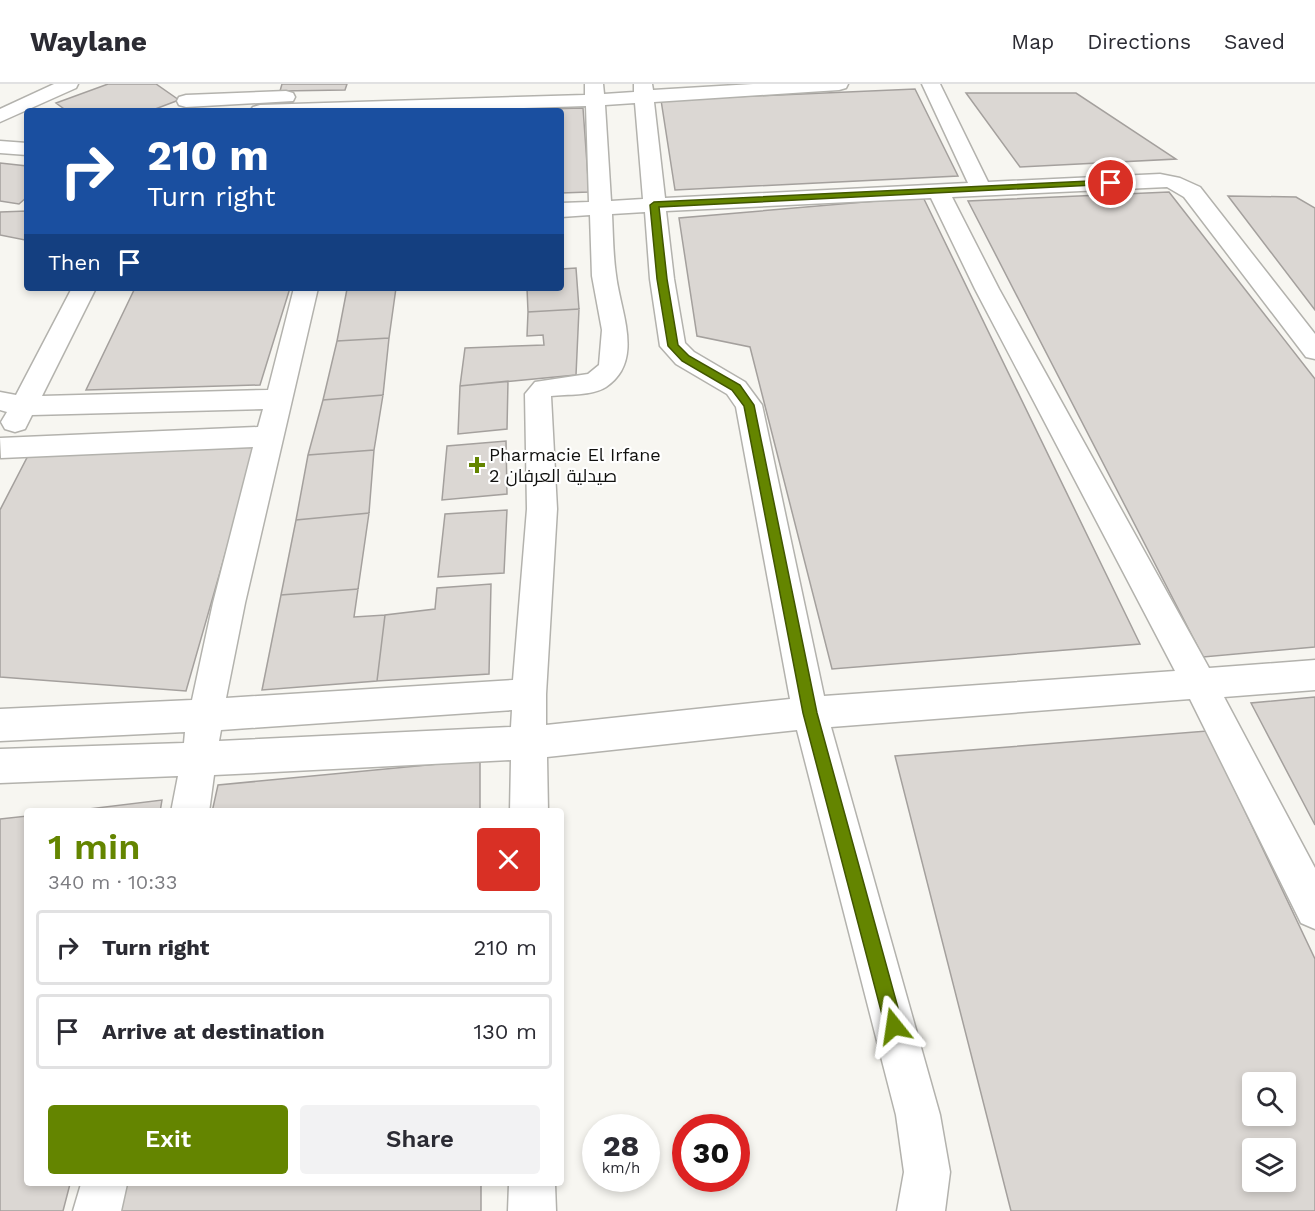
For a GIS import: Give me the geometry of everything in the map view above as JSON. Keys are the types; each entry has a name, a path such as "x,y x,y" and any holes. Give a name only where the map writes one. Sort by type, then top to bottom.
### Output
{"street":[{"path":"0,116 69,84"},
{"path":"181,106 204,84"},
{"path":"181,106 264,98 839,84"},
{"path":"931,84 981,189"},
{"path":"529,808 529,694 542,509 538,394 544,388 595,382 611,369 614,359 614,330 604,276 602,208 593,89"},
{"path":"644,90 662,279 673,346 686,358 736,388 749,405 810,713 918,1115 927,1172 921,1211"},
{"path":"0,147 24,149"},
{"path":"564,210 1160,180 1183,186 1192,192 1315,351"},
{"path":"939,192 987,289 1200,684 1315,909"},
{"path":"82,291 12,404 0,448 269,436"},
{"path":"191,808 206,714 229,603 305,291"},
{"path":"12,404 278,399"},
{"path":"0,766 528,743 810,713 1315,675"},
{"path":"0,725 143,719 529,694"},
{"path":"97,1211 103,1186"},
{"path":"532,1186 532,1211"}],"building":[{"path":"108,84 156,84 179,100 158,108 63,108 56,103"},
{"path":"282,84 347,84 345,90 280,91"},
{"path":"915,89 958,176 675,190 661,100"},
{"path":"966,93 1076,93 1176,159 1020,167"},
{"path":"564,108 583,108 589,192 564,193"},
{"path":"0,163 24,166 24,200 19,204 0,201"},
{"path":"1169,192 1315,379 1315,647 1203,657 968,201"},
{"path":"1228,196 1296,197 1315,208 1315,310"},
{"path":"923,197 1140,644 832,669 750,347 697,336 679,218"},
{"path":"24,211 24,240 0,235 0,212"},
{"path":"576,268 579,309 528,312 527,291 564,291 564,269"},
{"path":"134,291 289,291 260,385 86,390"},
{"path":"347,291 396,291 389,338 337,341"},
{"path":"579,309 576,375 460,386 465,348 544,345 543,335 527,336 528,312"},
{"path":"389,338 383,395 323,400 337,341"},
{"path":"508,381 507,429 458,434 460,386"},
{"path":"383,395 374,450 308,455 323,400"},
{"path":"506,441 507,494 442,500 447,446"},
{"path":"257,443 186,691 0,677 0,510 33,446"},
{"path":"374,450 369,513 296,520 308,455"},
{"path":"507,510 504,573 438,577 445,514"},
{"path":"369,513 358,589 281,595 296,520"},
{"path":"491,584 489,674 377,681 385,615 435,609 437,588"},
{"path":"358,589 354,617 385,615 377,681 262,690 281,595"},
{"path":"1315,697 1315,825 1251,703"},
{"path":"1207,731 1315,959 1315,1211 1011,1211 895,756"},
{"path":"480,760 480,808 213,808 218,785"},
{"path":"162,800 161,808 97,808"},
{"path":"24,816 24,1186 69,1186 63,1211 0,1211 0,819"},
{"path":"125,1186 481,1186 481,1211 119,1211"}],"place":[{"name":"Pharmacie El Irfane صيدلية العرفان 2","path":"477,465"}],"route":[{"path":"894,1026 810,713 764,491 749,405 736,388 724,379 700,368 673,346 662,279 654,205 1111,183"}]}
